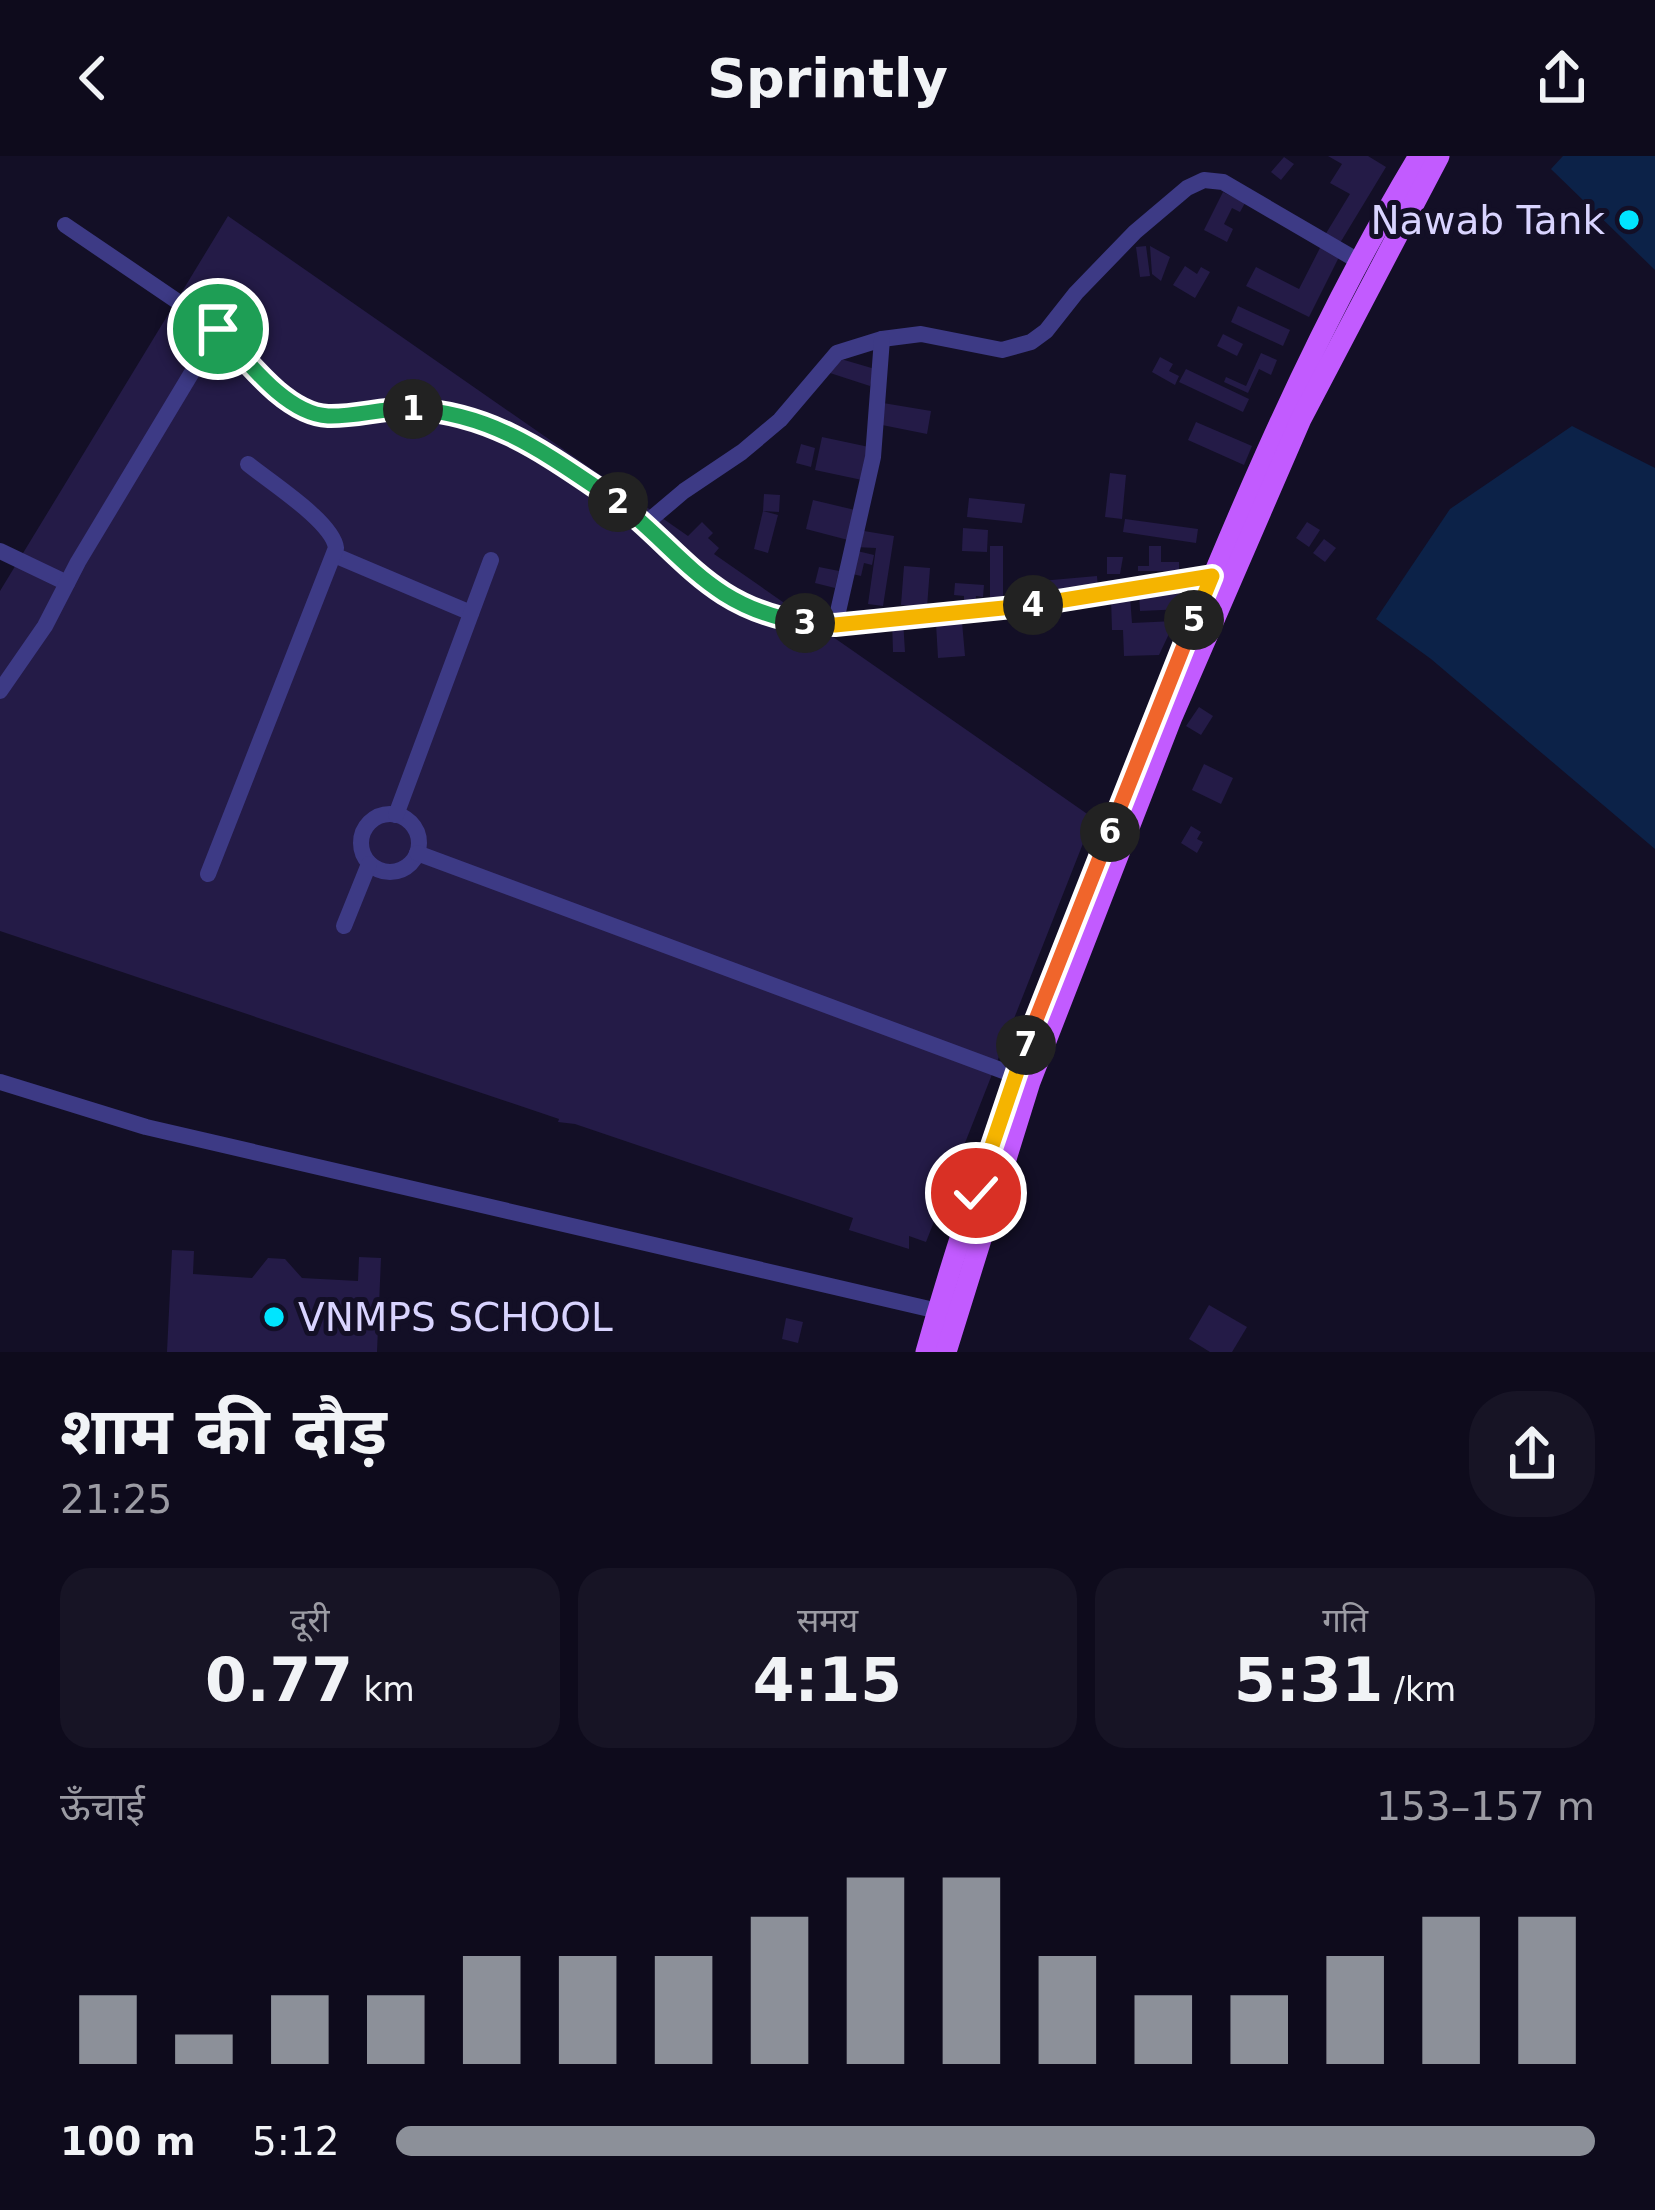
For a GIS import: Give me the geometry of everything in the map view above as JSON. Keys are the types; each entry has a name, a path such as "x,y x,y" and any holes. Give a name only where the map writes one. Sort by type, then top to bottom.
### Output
{"main road":[{"path":"926,1352 1014,1076 1297,383 1419,156"},
{"path":"946,1352 1030,1082 1172,717 1221,571 1439,156"}],"street":[{"path":"645,524 780,420 837,353 882,339 921,334 1002,350 1031,342 1046,332 1076,292 1136,232 1187,188 1204,180 1223,182 1360,262"},
{"path":"65,225 218,329 274,386 303,408 324,416 404,408 454,411 495,426 619,502 716,591 776,618 835,625 1022,606 1221,571"},
{"path":"0,691 45,626 218,329"},
{"path":"835,625 873,457 882,339"},
{"path":"208,874 258,737 334,555 334,537 320,522 248,464"},
{"path":"0,550 67,583"},
{"path":"334,555 472,613"},
{"path":"395,815 491,560"},
{"path":"395,815 417,834 417,854 395,872 370,864 361,848 364,830 377,817 395,815"},
{"path":"417,854 1014,1076"},
{"path":"344,926 370,864"},
{"path":"0,1082 146,1127 938,1311"}],"water":[{"name":"Nawab Tank","path":"1563,156 1655,156 1655,270 1551,169"},
{"path":"1572,426 1655,468 1655,849 1431,659 1376,619 1450,509"}],"building":[{"path":"1328,156 1368,156 1386,167 1337,248 1322,240 1350,194 1330,183 1342,164"},
{"path":"1284,157 1294,164 1281,180 1271,172"},
{"path":"1223,192 1245,203 1240,212 1232,208 1224,224 1233,229 1227,242 1204,230"},
{"path":"228,216 688,536 702,522 713,533 708,538 719,548 714,554 1093,818 926,1242 909,1236 909,1249 849,1230 853,1218 0,931 0,591"},
{"path":"1146,246 1150,276 1140,277 1136,247"},
{"path":"1150,246 1170,257 1161,281 1152,274"},
{"path":"1321,246 1340,255 1309,317 1246,286 1256,267 1299,289"},
{"path":"1185,266 1197,274 1201,267 1210,272 1195,298 1173,285"},
{"path":"1238,306 1290,330 1283,346 1231,322"},
{"path":"1223,334 1243,344 1237,356 1217,346"},
{"path":"1261,353 1277,360 1271,375 1259,369 1248,393 1224,382 1226,377 1246,386"},
{"path":"834,357 875,369 870,386 830,373"},
{"path":"1160,357 1173,364 1169,371 1179,376 1175,385 1152,372"},
{"path":"1186,369 1249,399 1243,412 1179,382"},
{"path":"883,403 931,411 927,434 877,424"},
{"path":"1196,422 1252,446 1244,465 1188,440"},
{"path":"822,437 869,447 862,480 815,470"},
{"path":"801,444 815,448 811,467 796,463"},
{"path":"1110,473 1126,475 1122,519 1105,517"},
{"path":"764,494 780,495 779,512 763,511"},
{"path":"969,498 1025,504 1022,523 967,517"},
{"path":"813,500 855,510 848,540 806,529"},
{"path":"763,511 778,515 768,553 754,549"},
{"path":"1125,519 1198,529 1196,543 1123,532"},
{"path":"1307,522 1320,530 1309,547 1296,538"},
{"path":"963,528 988,530 987,552 962,551"},
{"path":"858,530 894,536 883,606 868,604 876,548 855,547"},
{"path":"1324,539 1336,548 1325,562 1313,553"},
{"path":"990,546 1003,546 1003,602 990,602"},
{"path":"1149,546 1161,546 1161,562 1179,562 1179,571 1138,571 1138,566 1149,566"},
{"path":"853,550 874,555 872,565 864,563 861,576 848,573"},
{"path":"1107,557 1123,557 1120,574 1107,574"},
{"path":"904,566 930,568 927,607 901,605"},
{"path":"819,567 839,571 835,588 815,583"},
{"path":"1097,576 1098,589 1020,597 1018,583"},
{"path":"955,583 984,585 983,597 976,596 975,607 964,606 964,596 954,595"},
{"path":"1182,590 1184,609 1140,611 1139,592"},
{"path":"1130,597 1132,623 1175,621 1159,655 1124,656 1123,630 1112,630 1111,598"},
{"path":"892,620 903,620 905,652 893,652"},
{"path":"962,622 965,656 938,658 936,623"},
{"path":"1199,707 1213,716 1201,735 1186,726"},
{"path":"1204,764 1233,778 1221,804 1192,790"},
{"path":"1191,826 1201,832 1197,839 1203,842 1197,853 1181,843"},
{"name":"VNMPS SCHOOL","path":"172,1250 194,1251 193,1274 252,1278 268,1258 285,1259 302,1278 358,1281 359,1257 381,1258 377,1352 167,1352"},
{"path":"1209,1305 1247,1327 1232,1352 1210,1352 1189,1339"},
{"path":"786,1318 803,1322 798,1343 782,1339"}],"place":[{"name":"Nawab Tank","path":"1629,220"},
{"name":"VNMPS SCHOOL","path":"274,1317"}],"route":[{"path":"218,329 286,397 324,416 404,408 454,411 495,426 619,502 716,591 776,618 835,625 1022,606 1212,576 1014,1076 976,1193"}]}
